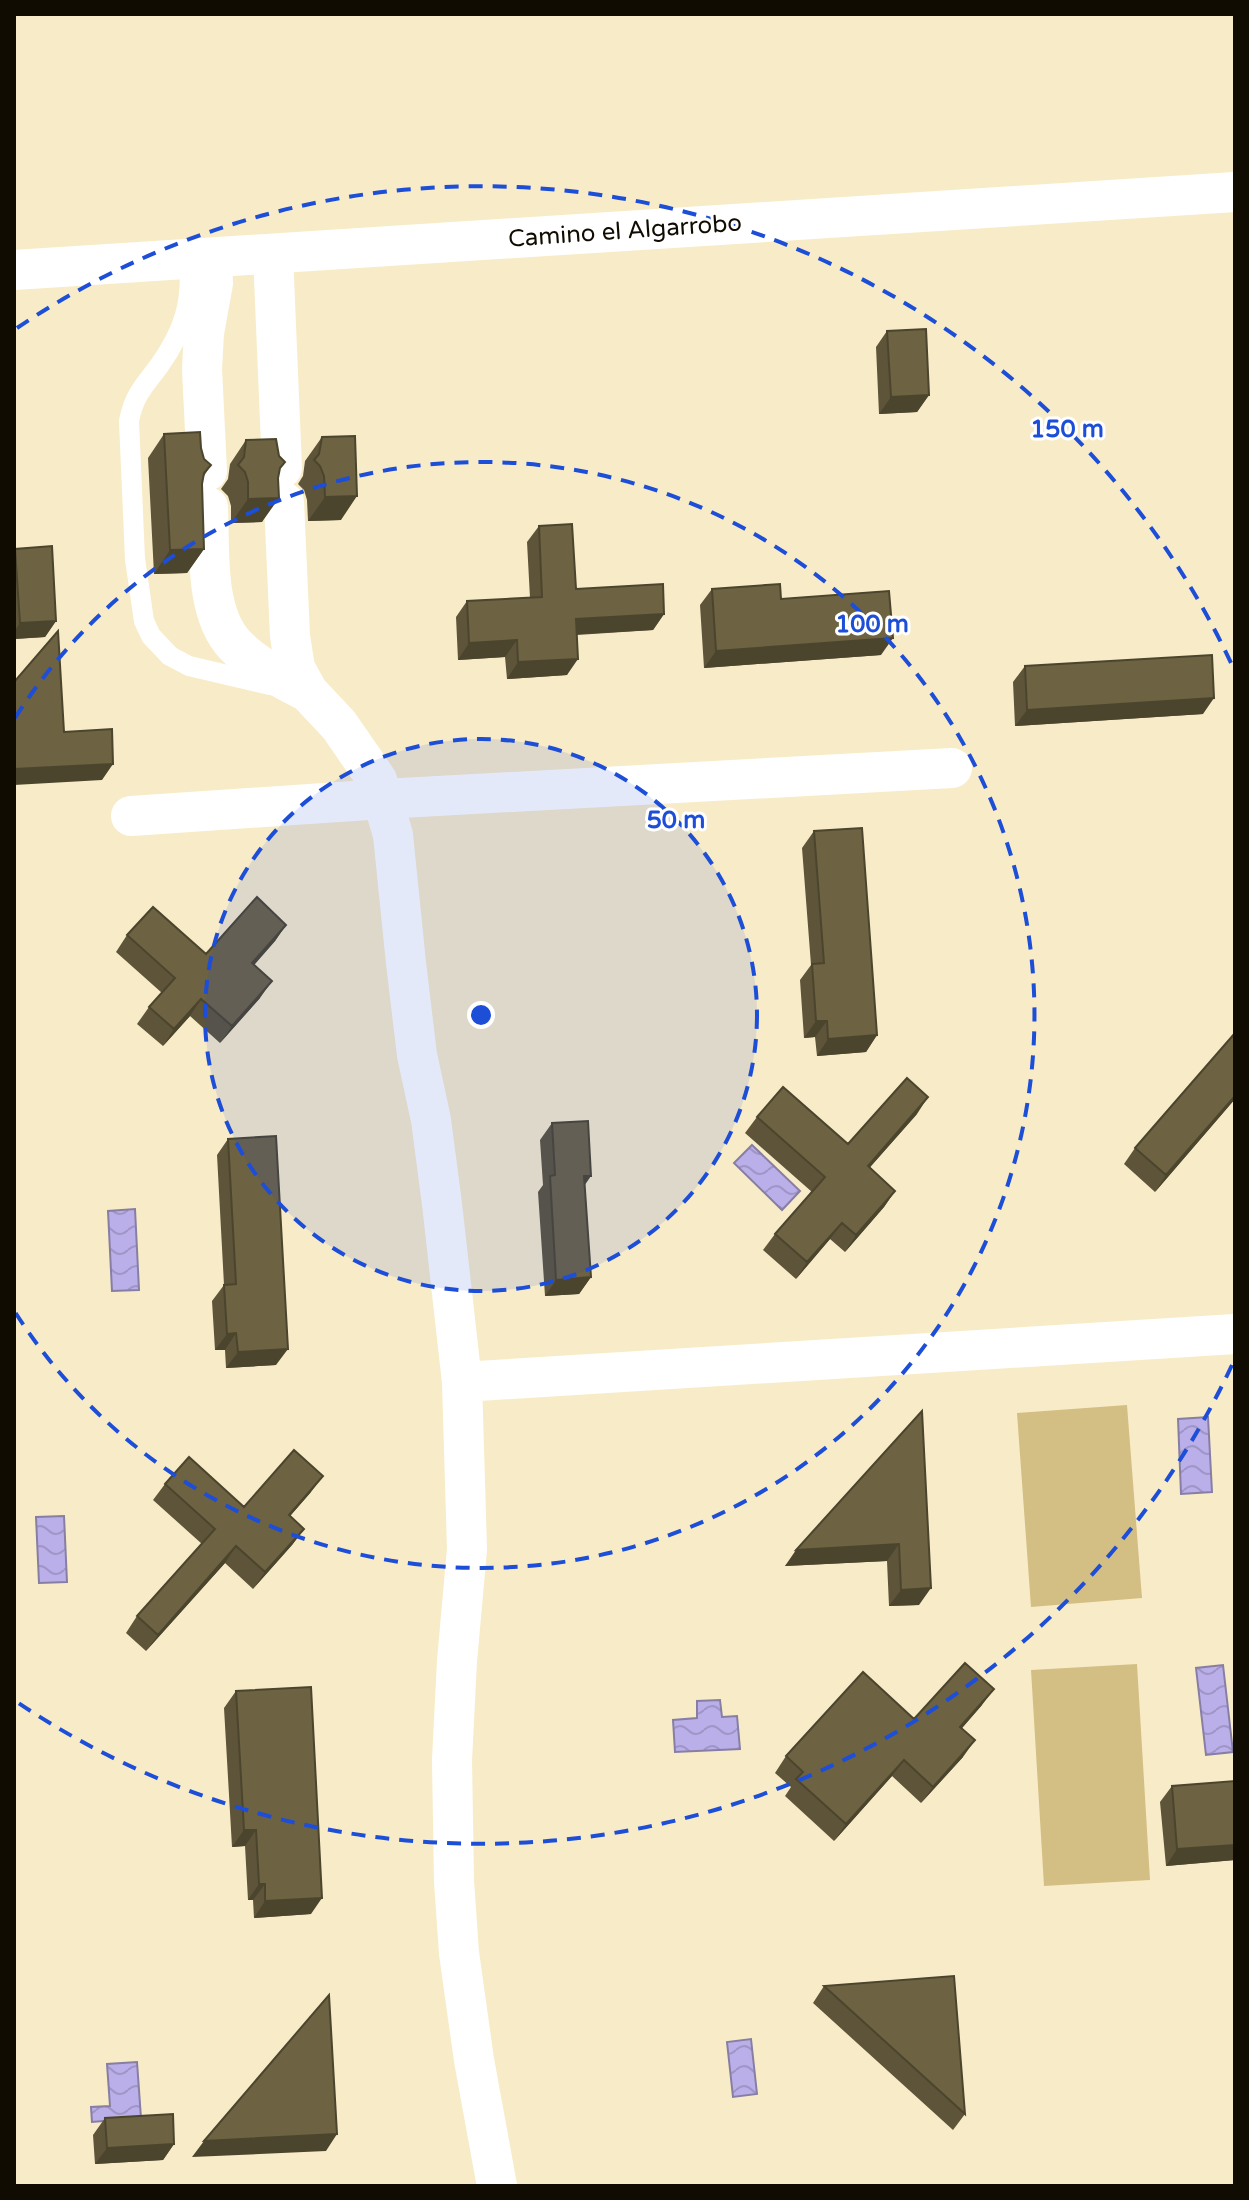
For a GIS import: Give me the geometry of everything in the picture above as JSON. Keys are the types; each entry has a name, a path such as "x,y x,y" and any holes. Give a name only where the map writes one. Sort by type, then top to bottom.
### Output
{"street":[{"name":"Camino el Algarrobo","path":"14,270 1235,192"},
{"path":"273,254 290,636 295,668 308,692 339,725 377,780 393,835 417,1055 431,1120 462,1382 467,1549 452,1760 454,1881 459,1953 497,2186"},
{"path":"200,258 213,283 204,333 202,369 211,576 216,614 234,644 264,668 308,692"},
{"path":"131,816 952,768"},
{"path":"462,1382 1235,1334"}],"lane":[{"path":"200,258 181,331 140,389 129,421 135,559 144,621 160,647 189,666 308,692"}],"shaded area":[{"path":"1127,1405 1142,1598 1031,1607 1017,1413"},
{"path":"1137,1664 1150,1880 1044,1886 1031,1670"}],"water":[{"path":"752,1145 800,1191 782,1210 734,1163"},
{"path":"135,1209 139,1290 112,1291 108,1211"},
{"path":"1208,1417 1212,1492 1181,1494 1178,1419"},
{"path":"64,1516 67,1582 39,1583 36,1517"},
{"path":"1223,1665 1233,1752 1206,1755 1196,1668"},
{"path":"720,1700 722,1717 737,1716 740,1749 675,1752 673,1720 697,1718 697,1701"},
{"path":"751,2039 757,2094 733,2097 727,2042"},
{"path":"137,2062 141,2118 92,2122 91,2107 110,2106 107,2064"}],"building":[{"path":"926,329 929,395 891,397 887,331"},
{"path":"200,432 204,459 211,465 204,473 202,484 204,549 170,550 164,434"},
{"path":"355,436 357,496 325,497 324,476 314,460 319,454 322,437"},
{"path":"276,439 279,456 285,462 278,478 279,498 248,499 248,482 245,472 238,465 244,457 246,440"},
{"path":"572,524 576,589 663,584 664,614 576,619 578,659 518,662 517,640 469,643 467,601 542,597 539,526"},
{"path":"52,546 56,621 20,623 15,549"},
{"path":"780,584 781,599 889,591 893,638 716,651 712,589"},
{"path":"58,631 64,732 112,729 113,764 14,769 14,682"},
{"path":"1212,655 1214,698 1027,710 1025,666"},
{"path":"862,828 877,1035 828,1039 827,1021 816,1021 812,964 824,963 814,831"},
{"path":"257,897 286,925 252,963 272,981 232,1026 201,999 174,1029 149,1007 175,978 127,935 153,907 206,954"},
{"path":"1235,1033 1235,1096 1166,1175 1135,1148"},
{"path":"907,1078 928,1097 868,1166 895,1191 856,1235 842,1223 807,1262 775,1234 825,1177 757,1117 783,1087 848,1144"},
{"path":"588,1121 591,1176 584,1176 591,1277 556,1280 550,1176 555,1175 552,1123"},
{"path":"276,1136 288,1349 238,1352 236,1333 227,1334 224,1285 236,1284 228,1139"},
{"path":"922,1411 931,1588 901,1590 899,1544 796,1550"},
{"path":"294,1450 323,1476 289,1515 304,1529 265,1572 236,1546 158,1635 137,1616 215,1529 165,1484 189,1457 244,1507"},
{"path":"965,1663 994,1689 960,1727 975,1740 933,1787 904,1760 846,1824 796,1779 803,1772 786,1756 863,1672 914,1719"},
{"path":"311,1687 322,1898 265,1901 265,1884 259,1884 256,1830 244,1830 236,1691"},
{"path":"1235,1781 1235,1845 1177,1849 1172,1786"},
{"path":"954,1976 965,2114 824,1986"},
{"path":"329,1995 337,2134 204,2141"},
{"path":"173,2114 174,2144 107,2148 105,2118"}]}
